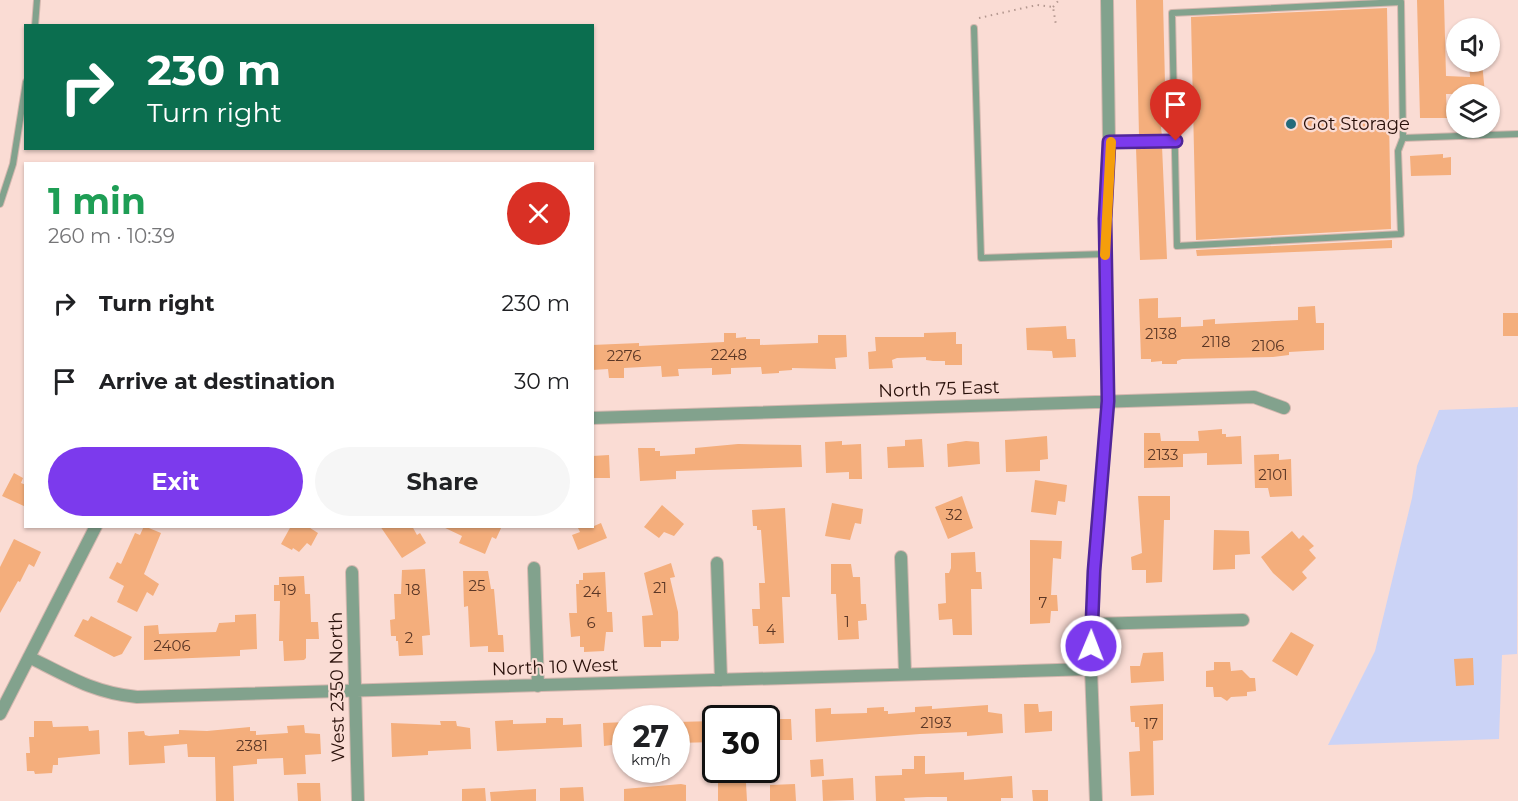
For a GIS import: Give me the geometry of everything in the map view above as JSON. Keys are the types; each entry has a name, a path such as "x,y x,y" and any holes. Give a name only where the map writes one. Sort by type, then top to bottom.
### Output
{"street":[{"path":"1096,801 1091,669 1092,624 1108,401 1105,254 1109,142 1107,0"},
{"name":"North 75 East","path":"594,418 1254,397 1284,408"},
{"path":"0,714 95,528"},
{"path":"901,557 905,673"},
{"path":"717,563 721,680"},
{"path":"534,567 538,686"},
{"name":"West 2350 North","path":"352,572 358,801"},
{"path":"1092,624 1243,620"},
{"name":"North 10 West","path":"29,657 87,687 119,695 354,692 905,673 1091,669"}],"lane":[{"path":"35,24 37,0"},
{"path":"1401,2 1403,138 1398,151 1401,234 1177,246 1172,13 1401,2"},
{"path":"974,28 981,258 1105,254"},
{"path":"0,204 13,164 24,95"},
{"path":"1403,138 1518,134"},
{"path":"1109,142 1176,141"}],"path":[{"path":"1053,7 1059,0"},
{"path":"974,28 978,19 1037,5 1053,7"},
{"path":"1053,7 1056,25"}],"shaded area":[{"path":"1518,407 1517,654 1502,655 1499,739 1328,745 1375,651 1412,498 1417,466 1439,410"}],"building":[{"path":"1136,0 1163,0 1166,126 1161,127 1162,136 1139,136"},
{"path":"1417,0 1444,0 1446,76 1470,77 1470,72 1483,72 1484,84 1446,84 1446,118 1420,118"},
{"path":"1387,8 1391,229 1196,240 1191,17"},
{"path":"1162,146 1167,259 1140,260 1136,148"},
{"path":"1443,154 1443,158 1451,157 1451,175 1411,176 1410,156"},
{"path":"1392,240 1392,248 1197,256 1196,250"},
{"path":"1158,298 1158,318 1181,317 1181,327 1203,326 1203,320 1215,319 1215,324 1298,320 1298,307 1315,306 1316,323 1324,323 1324,350 1289,352 1289,355 1273,357 1182,359 1177,361 1177,364 1162,364 1162,361 1151,362 1151,359 1141,359 1139,299"},
{"path":"1503,313 1518,313 1518,336 1503,336"},
{"path":"1066,326 1067,339 1075,339 1076,357 1053,358 1052,351 1027,350 1026,328"},
{"path":"956,332 956,344 962,344 962,365 945,365 945,361 926,360 926,357 897,358 892,360 893,368 869,369 868,352 876,351 875,337 924,337 924,333"},
{"path":"724,333 736,333 736,338 760,339 760,345 818,343 818,335 846,335 847,357 835,358 836,369 792,368 792,370 779,371 779,373 762,374 761,367 731,368 731,374 712,375 712,368 678,369 679,376 662,377 661,366 624,368 624,378 609,378 608,369 594,370 594,345 639,343 639,346 724,342"},
{"path":"1222,429 1222,434 1226,434 1226,437 1241,436 1242,464 1207,465 1207,453 1183,454 1183,467 1144,468 1144,433 1160,433 1161,441 1199,441 1198,431"},
{"path":"1047,436 1048,459 1040,460 1040,471 1006,472 1005,440"},
{"path":"922,439 924,467 888,468 887,447 905,446 905,440"},
{"path":"842,441 842,445 861,444 862,479 849,479 849,472 826,473 825,442"},
{"path":"966,441 979,442 980,464 948,467 947,444"},
{"path":"738,444 801,445 802,467 676,471 676,479 640,481 638,448 655,448 655,451 660,451 660,456 695,454 695,448"},
{"path":"1279,454 1279,460 1291,459 1292,496 1270,497 1268,488 1255,488 1254,455"},
{"path":"609,455 610,478 594,478 594,456"},
{"path":"14,473 23,478 21,483 24,484 24,506 2,496"},
{"path":"1035,480 1067,485 1065,502 1058,501 1056,515 1031,512"},
{"path":"962,496 973,528 948,539 935,507"},
{"path":"1138,496 1170,496 1170,520 1164,520 1162,582 1146,583 1146,570 1132,570 1131,557 1142,553"},
{"path":"832,503 863,509 861,524 855,523 850,540 825,536"},
{"path":"662,505 684,524 674,536 664,532 659,538 644,527"},
{"path":"785,508 790,597 782,597 784,643 759,644 758,626 753,626 752,609 760,609 759,583 765,583 761,530 753,526 752,510"},
{"path":"601,523 607,538 578,550 572,535 580,532 578,528 594,528"},
{"path":"143,528 161,533 144,574 159,584 153,596 147,592 137,612 117,602 124,586 109,578 117,562 121,564 135,533 140,535"},
{"path":"290,528 310,528 318,533 311,546 307,543 299,552 281,544"},
{"path":"381,528 413,528 417,535 420,533 426,543 402,558"},
{"path":"445,528 501,528 496,539 492,537 485,554 459,543 462,536"},
{"path":"1214,530 1249,531 1250,554 1235,555 1235,569 1213,570"},
{"path":"1292,531 1299,539 1303,535 1314,546 1309,550 1316,558 1302,572 1307,578 1293,591 1273,573 1261,557"},
{"path":"14,539 41,552 34,567 29,564 0,613 0,567"},
{"path":"1030,540 1062,541 1061,559 1053,558 1051,595 1057,595 1058,611 1051,611 1050,623 1030,624"},
{"path":"975,552 976,572 981,572 982,589 971,589 972,635 953,635 952,619 939,620 938,604 946,603 945,573 949,573 951,568 951,553"},
{"path":"671,563 675,577 670,578 678,612 679,638 678,641 661,641 661,647 644,647 642,616 653,615 644,573"},
{"path":"831,564 851,564 853,577 860,577 861,604 866,604 867,620 858,621 859,639 838,640 836,594 831,594"},
{"path":"425,569 430,635 422,636 423,655 399,656 396,636 391,636 390,620 395,619 394,594 401,594 402,570"},
{"path":"463,571 488,571 491,589 494,589 498,635 503,635 504,652 488,652 488,646 470,647 468,606 464,607"},
{"path":"605,572 607,612 612,612 613,632 606,632 604,651 584,652 584,647 580,647 580,636 571,637 569,613 577,613 576,584 579,584 579,580 583,580 583,573"},
{"path":"304,576 305,594 310,594 311,622 318,622 319,639 306,639 306,658 304,660 284,661 283,641 279,641 280,601 274,601 274,585 279,585 279,577"},
{"path":"256,614 257,649 240,650 240,656 144,660 144,626 158,625 159,634 216,632 219,623 235,622 235,615"},
{"path":"91,616 132,637 122,654 114,657 74,636 83,619 88,621"},
{"path":"1291,632 1314,645 1297,676 1272,661"},
{"path":"1163,652 1164,681 1131,683 1130,666 1140,666 1143,653"},
{"path":"1473,658 1474,685 1456,686 1454,659"},
{"path":"1214,662 1230,662 1231,671 1242,670 1250,678 1255,678 1256,691 1247,692 1247,696 1231,697 1227,701 1221,697 1214,697 1213,687 1206,687 1206,671 1214,670"},
{"path":"1024,704 1038,704 1039,712 1052,711 1052,731 1025,733"},
{"path":"1163,704 1163,740 1153,741 1154,795 1131,796 1129,752 1140,751 1139,727 1135,727 1135,722 1131,722 1130,706"},
{"path":"988,705 988,712 1002,714 1003,733 967,736 967,732 920,734 816,742 815,709 831,708 831,714 867,713 867,708 884,707 884,711 888,711 888,714 915,712 915,707 932,706 932,709"},
{"path":"546,718 563,718 563,725 581,724 582,747 497,751 495,721 513,720 513,724 546,723"},
{"path":"780,719 791,719 792,740 780,740"},
{"path":"34,721 52,721 53,727 88,726 89,731 99,730 100,754 58,758 58,765 53,765 52,773 35,774 34,771 27,771 26,753 30,753 29,737 34,737"},
{"path":"440,721 456,721 457,726 470,728 471,749 428,751 428,755 392,757 391,723 441,725"},
{"path":"702,721 702,742 690,743 690,722"},
{"path":"603,723 612,723 612,745 604,746"},
{"path":"304,725 305,733 320,734 321,754 305,755 306,774 284,775 283,758 257,759 257,764 233,766 234,801 216,801 215,757 188,757 187,744 164,746 165,763 129,765 128,732 144,731 145,735 149,736 179,734 179,730 207,731 250,727 250,731 256,731 256,735 288,733 287,726"},
{"path":"914,756 925,756 925,774 964,772 964,780 1012,776 1013,798 1001,798 1001,801 947,801 947,797 927,797 904,798 905,801 876,801 875,776 902,775 902,769 914,769"},
{"path":"823,759 824,776 811,777 810,760"},
{"path":"853,778 854,800 823,801 822,780"},
{"path":"297,783 320,783 321,801 298,801"},
{"path":"718,783 746,783 747,801 718,801"},
{"path":"795,784 796,801 770,801 770,785"},
{"path":"686,785 686,801 624,801 624,789"},
{"path":"583,787 584,801 560,801 560,788"},
{"path":"485,788 486,801 462,801 462,789"},
{"path":"536,789 536,801 491,801 490,792"},
{"path":"1032,790 1048,790 1048,801 1033,801"}],"slow traffic":[{"path":"1105,255 1109,142 1111,142"}],"place":[{"name":"Got Storage","path":"1291,124"}],"route":[{"path":"1091,646 1094,571 1108,401 1105,219 1109,142 1176,141"}]}
